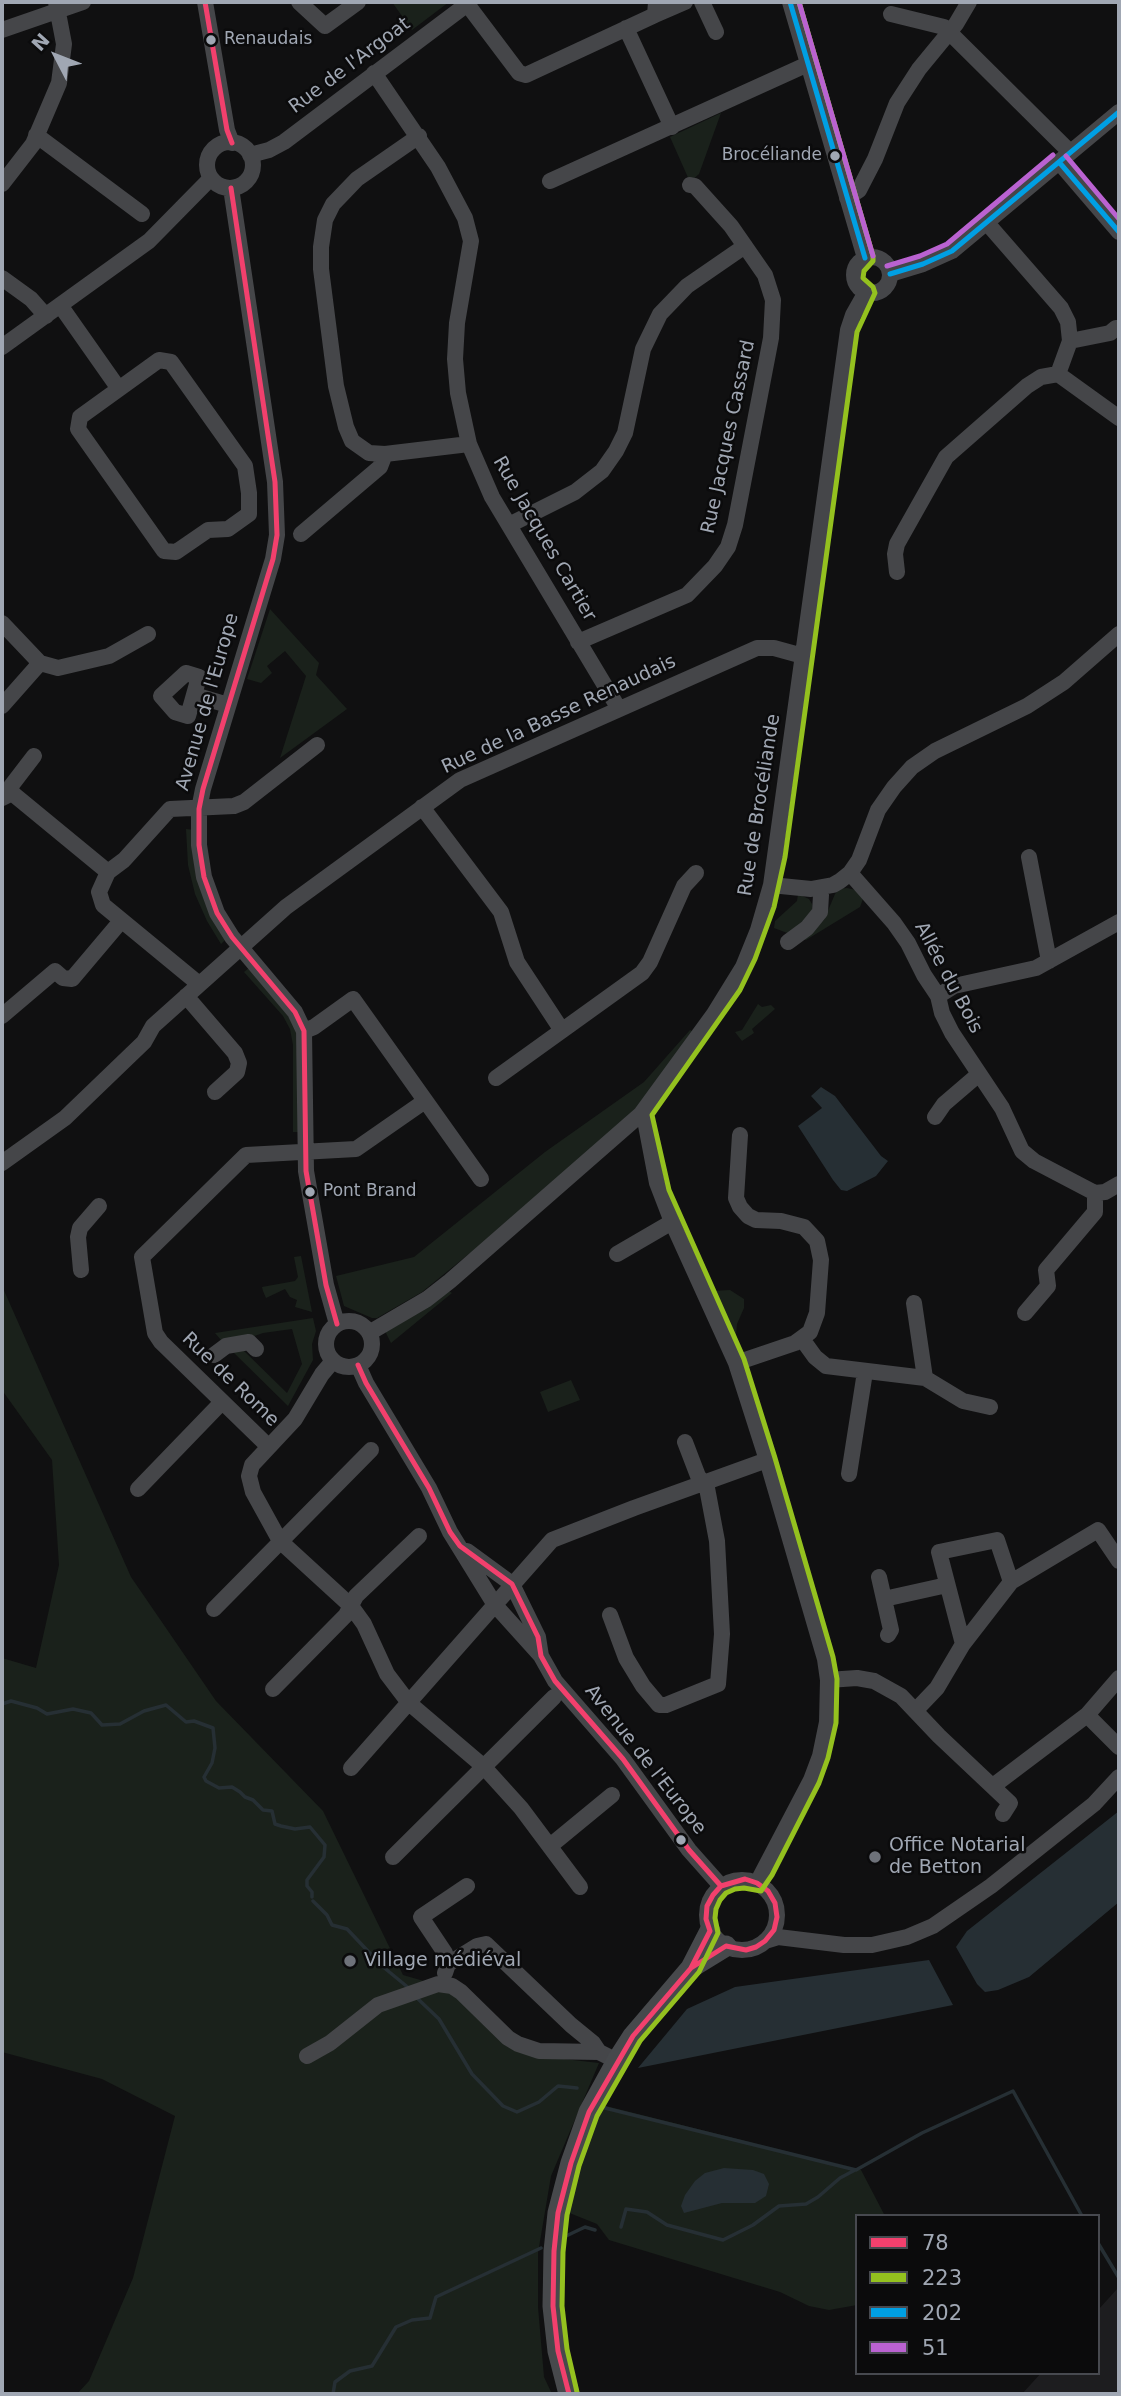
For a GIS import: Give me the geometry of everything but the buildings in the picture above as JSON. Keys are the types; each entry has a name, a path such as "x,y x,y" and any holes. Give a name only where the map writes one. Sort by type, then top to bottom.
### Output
{"main road":[{"path":"569,2394 558,2351 553,2306 558,2213 571,2163 608,2057 633,2036 691,1968 710,1931"},
{"path":"691,1968 726,1946"}],"street":[{"path":"2,30 57,6 83,2"},
{"path":"205,2 227,131 232,143"},
{"path":"299,2 325,26 358,2"},
{"path":"469,3 519,73 526,75 626,28 656,8 685,2"},
{"path":"702,2 716,32"},
{"path":"790,2 865,258"},
{"path":"847,198 859,190 875,159 897,103 969,2"},
{"name":"Rue de l'Argoat","path":"250,155 269,150 284,142 469,3"},
{"path":"2,184 33,144 59,83 64,44 57,6"},
{"path":"891,14 944,27 1065,157 1119,232"},
{"path":"626,28 672,127"},
{"path":"550,181 808,64"},
{"name":"Rue Jacques Cartier","path":"374,73 419,136 456,196 471,241 457,323 455,359 458,393 469,444 492,497 619,709"},
{"path":"890,274 905,271 952,251 1119,112"},
{"path":"36,135 142,214"},
{"path":"419,136 356,179 333,204 325,220 321,269 336,386 352,441 369,453 385,454 469,444"},
{"path":"232,143 240,145 250,155 250,177 239,186 231,188 216,184 211,178 207,164 218,146 232,143"},
{"path":"2,347 149,241 211,178"},
{"name":"Rue Jacques Cassard","path":"578,642 687,595 706,577 728,547 741,503 771,338 773,316 770,286 745,246 715,207 695,186 690,185"},
{"name":"Avenue de l'Europe","path":"231,188 275,482 278,522 273,559 203,789 200,845 206,886 217,913 241,948 295,1012 304,1031 305,1153 326,1285 337,1324"},
{"path":"987,223 1061,308 1068,322 1070,341 1058,374"},
{"path":"509,525 575,492 602,471 616,452 625,433 643,349 660,314 687,286 745,246"},
{"path":"865,258 881,259 890,274 888,284 881,291 866,292 856,285 854,273 859,262 865,258"},
{"path":"2,278 31,299 46,316"},
{"name":"Rue de Brocéliande","path":"369,1333 450,1281 641,1114 732,986 758,930 771,885 848,330 866,292"},
{"path":"60,305 119,389"},
{"path":"1070,341 1110,333 1116,328"},
{"path":"159,360 171,362 245,466 249,514 228,529 208,530 176,552 164,551 78,429 80,417 119,389 159,360"},
{"path":"897,572 897,544 946,457 1027,386 1041,377 1058,374 1119,418"},
{"path":"302,534 380,467 385,454"},
{"path":"2,623 40,663 58,668 99,660 148,634"},
{"path":"771,885 819,889 833,885 850,873 859,860 878,810 912,767 935,751 1027,706 1088,663 1119,634"},
{"name":"Rue de la Basse Renaudais","path":"2,1163 65,1118 144,1042 153,1026 286,907 460,780 757,648 774,648 803,656"},
{"path":"2,706 40,663"},
{"path":"194,695 228,705"},
{"path":"199,984 103,905 99,892 108,872 124,860 170,809 234,806 244,802 317,745"},
{"path":"34,756 7,795 108,872"},
{"path":"422,807 501,912 517,962 561,1029"},
{"path":"1029,857 1049,961"},
{"path":"496,1078 642,973 650,962 684,886 696,873"},
{"name":"Allée du Bois","path":"850,873 894,923 938,996 947,1023 1002,1108 1017,1142 1027,1156 1095,1193"},
{"path":"788,942 807,928 820,912 819,889"},
{"path":"2,1016 55,971 63,978 72,979 121,920"},
{"path":"938,996 954,986 1024,972 1119,922"},
{"path":"186,996 235,1052 239,1063 237,1072 215,1092"},
{"path":"304,1031 313,1028 353,999 481,1179"},
{"path":"935,1117 944,1104 979,1074"},
{"path":"305,1153 356,1150 425,1101"},
{"path":"641,1114 645,1120 657,1184 671,1222 736,1363 825,1658 828,1680 827,1722 820,1756 811,1780 757,1882"},
{"path":"736,1363 802,1339 812,1328 817,1313 821,1260 814,1237 804,1227 756,1220 740,1207 736,1198 740,1135"},
{"name":"Rue de Rome","path":"269,1447 161,1342 155,1333 142,1257 246,1155 305,1153"},
{"path":"1025,1313 1048,1286 1046,1270 1095,1212 1095,1193 1105,1192 1119,1184"},
{"path":"81,1270 78,1237 80,1228 99,1206"},
{"path":"617,1254 671,1222"},
{"path":"914,1303 925,1378"},
{"path":"344,1321 359,1323 369,1333 372,1342 370,1352 366,1360 358,1365 349,1367 333,1361 326,1350 331,1330 344,1321"},
{"path":"802,1339 825,1366 925,1378 963,1401 990,1407"},
{"path":"214,1355 226,1346 249,1342 256,1349"},
{"path":"333,1361 299,1413 252,1465 248,1476 251,1489 280,1541 351,1605 364,1624 387,1674 409,1703 483,1766 521,1808 580,1887"},
{"name":"Avenue de l'Europe","path":"358,1365 429,1488 450,1532 495,1605 541,1656 555,1681 629,1766 689,1850 721,1886"},
{"path":"849,1474 865,1372"},
{"path":"138,1489 222,1402"},
{"path":"610,1615 626,1658 643,1686 659,1705 666,1706 718,1684 722,1634 717,1541 707,1488 698,1476 685,1442"},
{"path":"214,1609 371,1450"},
{"path":"351,1768 552,1541 767,1460"},
{"path":"916,1710 937,1688 963,1644 1011,1582 1098,1530 1119,1561"},
{"path":"273,1689 346,1615 356,1596 419,1536"},
{"path":"963,1644 939,1552 997,1540 1011,1582"},
{"name":"Avenue de l'Europe","path":"460,1546 512,1584 538,1637 541,1656"},
{"path":"879,1577 891,1630 888,1634"},
{"path":"884,1598 947,1585"},
{"path":"828,1680 858,1678 874,1681 896,1693 1010,1803 1003,1814"},
{"path":"993,1786 1087,1715 1119,1678"},
{"path":"393,1857 554,1697"},
{"path":"1087,1715 1119,1747"},
{"path":"765,1941 774,1930 777,1917 775,1903 768,1891 757,1882 745,1880 732,1881 721,1886 712,1895 707,1906 706,1919 710,1931 726,1946 746,1950 778,1937 810,1942 872,1945 907,1937 933,1926 982,1893 1094,1804 1119,1777"},
{"path":"1094,1804 1119,1792"},
{"path":"550,1846 612,1795"},
{"path":"467,1886 421,1917 445,1953 448,1964 445,1976 452,1986 518,2044 539,2051 608,2057"},
{"path":"777,1917 788,1930 810,1942"},
{"path":"448,1964 482,1943 486,1944 608,2057"},
{"path":"307,2056 330,2043 378,2006 439,1984 452,1986"}],"shaded area":[{"path":"392,2 449,2 412,30"},
{"path":"721,113 699,174 690,182 670,137"},
{"path":"270,609 319,663 316,675 347,709 280,758 306,676 285,651 267,666 272,673 261,683 247,679"},
{"path":"186,829 194,830 226,939 221,944 195,894 188,865"},
{"path":"847,888 864,896 860,907 806,940 803,939 824,920 839,889"},
{"path":"798,894 809,899 813,914 790,934 774,928 775,921 797,901"},
{"path":"250,967 296,1026 300,1132 293,1132 293,1045 290,1029 283,1016 244,972"},
{"path":"758,1004 762,1007 771,1005 775,1009 752,1029 754,1033 742,1041 735,1032 742,1030"},
{"path":"690,1030 694,1032 636,1110 472,1254 422,1292 377,1318 344,1306 336,1276 414,1257 545,1152 644,1082"},
{"path":"821,1087 835,1096 881,1156 888,1161 876,1176 847,1191 841,1190 833,1180 798,1126 822,1108 811,1096"},
{"path":"301,1256 312,1312 295,1307 297,1300 290,1297 285,1289 266,1298 262,1287 295,1281 298,1277 294,1257"},
{"path":"2,1286 131,1577 216,1701 323,1811 403,1975 455,1990 547,2057 599,2063 551,2176 538,2253 538,2307 544,2377 552,2394 77,2394 89,2381 133,2278 175,2116 102,2079 2,2052 2,1658 36,1668 59,1565 52,1460 2,1390"},
{"path":"730,1290 744,1299 736,1335 733,1335 713,1291"},
{"path":"449,1291 452,1293 391,1343 385,1331"},
{"path":"313,1318 316,1331 312,1344 313,1360 288,1406 231,1350 240,1347 287,1393 302,1364 292,1329 263,1333 226,1346 215,1333"},
{"path":"571,1380 580,1400 548,1412 540,1392"},
{"path":"1119,1811 1119,1902 1029,1977 998,1990 985,1992 977,1984 956,1947 967,1931"},
{"path":"929,1960 953,2005 638,2068 687,2009 735,1987"},
{"path":"602,2105 861,2170 884,2214 855,2214 855,2305 829,2310 809,2306 780,2292 609,2240 597,2224 567,2212 583,2146"},
{"path":"724,2168 753,2170 764,2174 769,2184 766,2196 755,2203 722,2203 684,2213 681,2206 695,2181 705,2173"},
{"path":"1118,2288 1119,2394 1022,2394 1039,2375 1100,2375 1100,2308"}],"waterway":[{"path":"2,1704 11,1701 37,1708 47,1714 73,1709 91,1713 102,1725 120,1724 144,1711 166,1705 186,1722 194,1721 213,1728 215,1748 212,1763 204,1777 206,1781 219,1788 232,1787 263,1810 272,1811 275,1824 295,1829 310,1827 325,1845 324,1857 307,1880 312,1897"},
{"path":"313,1901 327,1915 332,1925 347,1929 382,1966 410,1989"},
{"path":"417,1998 439,2019 472,2074 503,2106 517,2112 539,2102 558,2086 577,2088"},
{"path":"605,2108 856,2170 922,2133 1013,2091 1081,2214"},
{"path":"621,2227 626,2209 647,2212 667,2225 723,2240 753,2225 779,2206 806,2204 855,2170"},
{"path":"564,2237 585,2227 595,2230"},
{"path":"1100,2246 1119,2278"},
{"path":"333,2394 335,2382 350,2371 372,2366 396,2327 412,2320 430,2318 436,2297 541,2248"}],"transit line":[{"name":"78","path":"205,2 227,130 232,143"},
{"name":"202","path":"790,2 865,258"},
{"name":"223","path":"577,2392 567,2349 562,2306 563,2252 567,2215 579,2166 597,2116 640,2041 699,1972 718,1933 715,1918 720,1900 735,1889 761,1891 772,1875 819,1783 836,1723 837,1679 833,1657 775,1458 744,1359 669,1190 652,1115 740,990 755,959 774,907 785,857 857,332 875,293 873,287 863,278 873,256 799,2"},
{"name":"51","path":"799,2 873,256"},
{"name":"202","path":"890,274 923,264 952,251 1119,112"},
{"name":"51","path":"887,266 947,244 1053,155"},
{"name":"51","path":"1066,156 1119,219"},
{"name":"202","path":"1059,162 1119,232"},
{"name":"78","path":"231,188 275,482 277,535 273,559 203,789 199,809 199,845 204,877 217,913 232,937 295,1012 304,1031 306,1171 326,1285 337,1324"},
{"name":"78","path":"358,1365 429,1488 450,1532 460,1546 512,1584 538,1637 541,1656 555,1681 623,1759 689,1850 721,1886"},
{"name":"78","path":"745,1879 768,1891 775,1903 777,1917 774,1930 756,1947 746,1950 726,1946 691,1968 710,1931 706,1919 707,1906 713,1895 721,1886 745,1879"},
{"name":"78","path":"633,2036 691,1968"},
{"name":"78","path":"633,2036 691,1968"},
{"name":"78","path":"569,2394 558,2351 553,2306 558,2213 571,2163 589,2112 633,2036"}],"place":[{"name":"Renaudais","path":"211,40"},
{"name":"Brocéliande","path":"835,156"},
{"name":"Pont Brand","path":"310,1192"},
{"name":"Office Notarial de Betton","path":"875,1857"},
{"name":"Village médiéval","path":"350,1961"}]}
